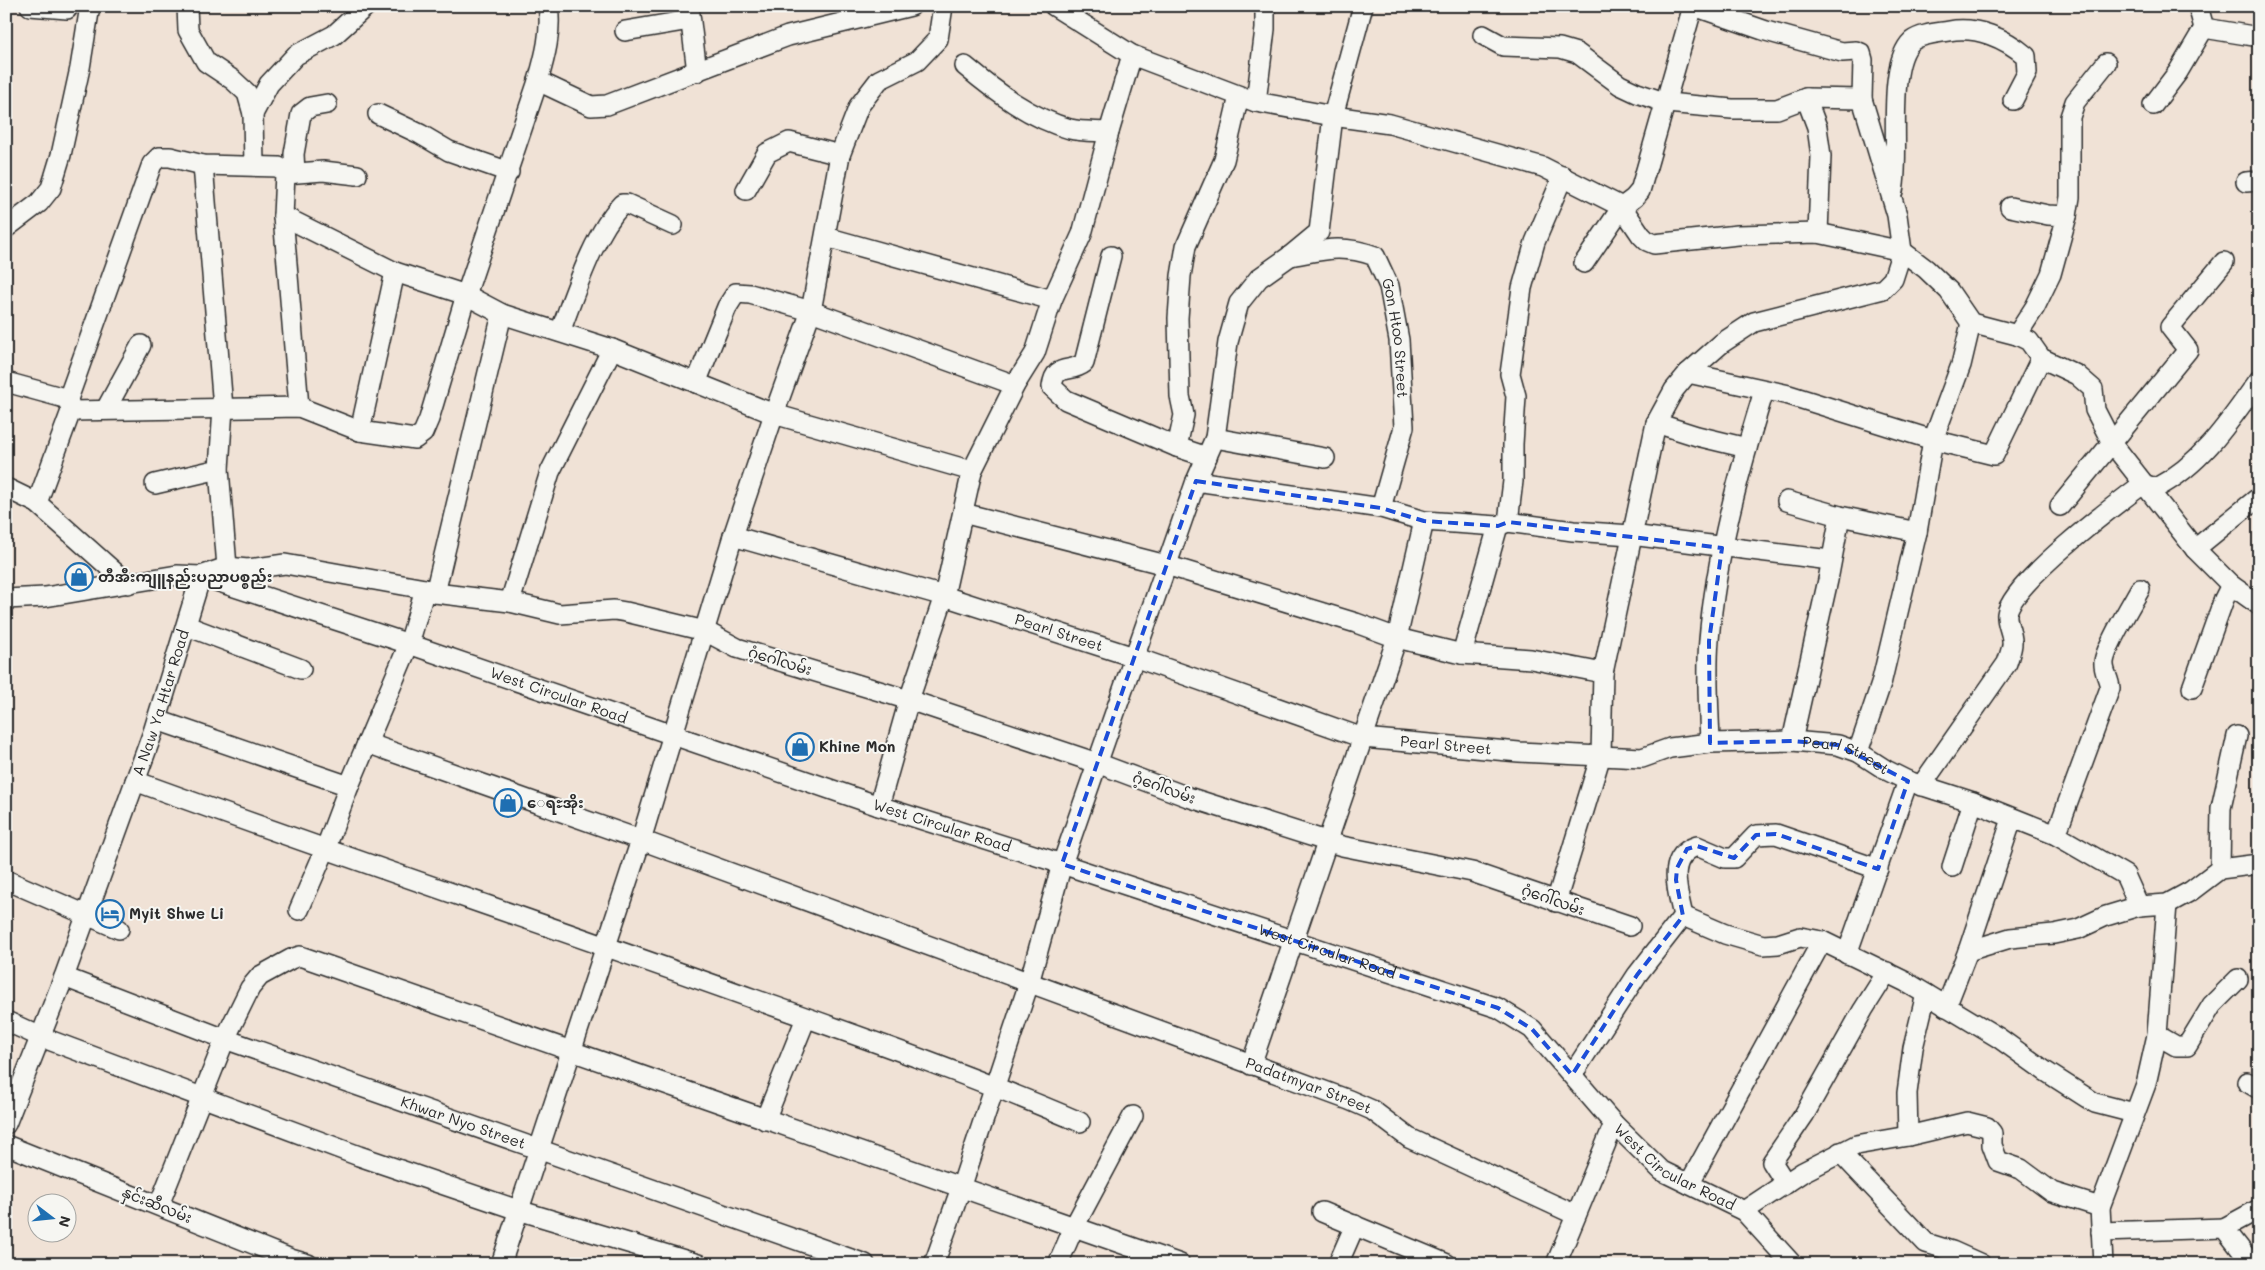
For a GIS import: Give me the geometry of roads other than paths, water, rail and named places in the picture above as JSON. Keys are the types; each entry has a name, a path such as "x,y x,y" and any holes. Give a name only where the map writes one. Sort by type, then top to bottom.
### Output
{"street":[{"path":"6,228 39,203 50,188 61,155 80,68 90,6"},
{"path":"188,6 188,30 206,62 233,80 248,93 254,114 254,166"},
{"path":"254,114 269,84 296,55 334,35 366,6"},
{"path":"6,382 69,405 106,409 299,407 360,431 415,439 423,433 429,418 466,295 509,172 538,81 547,50 550,15 548,6"},
{"path":"538,81 591,106 599,107 697,72 788,36 911,6"},
{"path":"501,1264 641,840 733,536 811,311 840,155 859,106 879,80 916,61 938,39 943,6"},
{"path":"1054,6 1132,55 1256,102 1390,124 1534,164 1563,176 1622,207 1641,235 1647,241 1654,244 1738,235 1818,233 1902,251 1926,269 1949,292 1971,323 2017,335 2030,341 2041,358 2077,375 2093,389 2095,410 2112,442 2143,484 2194,549 2231,585 2259,605"},
{"path":"1256,102 1265,29 1265,6"},
{"path":"934,1264 1029,984 1062,864 1196,482 1215,438 1228,342 1240,303 1259,278 1290,256 1318,232 1333,116 1363,6"},
{"path":"1556,902 1601,755 1603,673 1656,423 1674,390 1688,373 1722,343 1754,322 1883,289 1893,279 1902,251 1896,214 1862,99 1863,60 1861,53 1856,51 1842,52 1766,31 1694,6 1640,191 1622,207 1584,263"},
{"path":"2153,105 2178,72 2204,28 2198,6"},
{"path":"38,7 67,9"},
{"path":"625,31 690,13 697,72"},
{"path":"2204,28 2259,37"},
{"path":"1891,197 1897,174 1895,136 1901,60 1913,41 1929,34 1962,30 1985,32 2015,47 2026,56 2026,73 2013,100"},
{"path":"1482,35 1503,46 1560,48 1577,53 1620,85 1667,103 1732,109 1777,109 1806,98 1862,99"},
{"path":"879,806 909,700 944,596 972,471 1015,385 1035,353 1052,300 1082,234 1108,132 1132,55"},
{"path":"2017,335 2035,308 2051,274 2067,216 2070,197 2070,117 2075,102 2106,63"},
{"path":"965,66 994,90 1038,117 1071,129 1108,132"},
{"path":"1177,447 1184,415 1180,396 1178,318 1181,276 1186,246 1224,160 1239,96"},
{"path":"1806,98 1817,128 1821,156 1818,233"},
{"path":"299,407 283,216 300,114 310,108 327,104"},
{"path":"378,114 420,134 449,151 509,172"},
{"path":"746,190 767,153 789,142 840,155"},
{"path":"37,503 152,164 159,158 170,157 203,164 279,167 290,173 323,171 357,175"},
{"path":"203,164 223,408 219,469 227,566"},
{"path":"1462,654 1503,524 1513,481 1516,396 1510,374 1522,288 1534,242 1563,176"},
{"path":"560,332 582,273 610,219 622,204 626,204 673,225"},
{"path":"2010,207 2048,215 2067,216"},
{"path":"283,216 395,272 466,295 502,314 612,349 774,414 972,471"},
{"path":"826,237 1052,300"},
{"name":"Gon Htoo Street","path":"1290,256 1338,248 1357,250 1375,256 1389,286 1399,340 1404,427 1381,508"},
{"path":"1111,256 1084,363 1079,367 1059,371 1053,377 1052,387 1066,400 1177,447 1207,457"},
{"path":"2060,506 2188,350 2170,327 2224,262"},
{"path":"360,431 395,272"},
{"path":"696,383 727,307 736,293 750,294 811,311 1015,385"},
{"path":"299,910 430,591 502,314"},
{"path":"1858,752 1881,684 1917,532 1933,440 1961,365 1971,323"},
{"path":"106,409 141,345"},
{"path":"201,576 227,566 248,569 285,564 430,591 510,602 550,472 612,349"},
{"path":"1688,373 1789,395 1933,440 1994,455 2041,358"},
{"path":"2143,484 2156,488 2172,480 2218,439 2259,380"},
{"path":"1710,743 1709,641 1722,548 1747,448 1764,391"},
{"path":"1656,423 1678,431 1747,448"},
{"path":"1215,438 1325,458"},
{"path":"155,484 219,469"},
{"path":"1196,482 1381,508 1424,521 1503,524 1631,535 1722,548 1830,560"},
{"path":"1847,954 1878,869 1914,784 2007,663 2013,642 2007,614 2023,586 2113,507 2143,484"},
{"path":"6,488 37,503 128,584"},
{"path":"2194,549 2259,497"},
{"path":"1787,501 1840,516 1917,532"},
{"path":"963,513 1166,566 1356,623 1397,638 1462,654 1531,660 1603,673"},
{"path":"1792,741 1828,580 1830,560 1840,516"},
{"path":"1251,1065 1329,842 1397,638 1424,521"},
{"name":"Pearl Street","path":"733,536 944,596 1134,657 1363,738 1519,752 1642,758 1670,748 1710,743 1792,741 1838,744 1858,752 1886,770 1914,784 1973,802 2056,835 2126,875 2139,906"},
{"name":"West Circular Road","path":"6,599 45,597 177,575 201,576 409,644 879,806 1062,864 1498,1008 1532,1029 1614,1124 1662,1171 1744,1212 1792,1264"},
{"name":"A Naw Ya Htar Road","path":"6,1124 64,977 157,720 201,576"},
{"path":"2192,688 2224,599 2231,585"},
{"path":"2056,835 2110,688 2109,679 2104,672 2106,655 2140,589"},
{"name":"ဂံ့ဂေါ်လမ်း","path":"510,602 560,614 614,610 705,631 737,648 909,700 1097,763 1188,797 1329,842 1472,872 1630,926"},
{"path":"187,626 301,669"},
{"path":"157,720 349,786"},
{"path":"2220,869 2221,808 2237,736"},
{"name":"Padatmyar Street","path":"368,743 641,840 1364,1107 1390,1123 1409,1138 1576,1215"},
{"path":"135,781 325,850 606,946 994,1085 1080,1122"},
{"path":"1952,867 1973,802"},
{"path":"1946,1007 1968,951 2012,819"},
{"path":"1572,1075 1637,975 1683,916 1676,880 1681,856 1687,849 1697,846 1725,858 1734,858 1756,835 1776,834 1878,869"},
{"path":"1968,951 2010,938 2054,934 2078,929 2106,916 2139,906 2167,904 2192,891 2220,869 2259,864"},
{"path":"6,880 119,930"},
{"path":"2103,1264 2100,1207 2146,1084 2157,1035 2167,904"},
{"path":"1683,916 1724,934 1763,946 1778,944 1800,937 1822,941 1887,972 1926,994 1999,1038 2045,1071 2095,1103 2134,1113"},
{"path":"1689,1184 1822,941"},
{"path":"159,1205 225,1039 250,988 260,976 300,956 1180,1264"},
{"path":"1786,1184 1772,1162 1804,1115 1863,1010 1887,972"},
{"name":"Khwar Nyo Street","path":"64,977 225,1039 864,1264"},
{"path":"2157,1035 2176,1046 2187,1046 2212,1005 2238,979"},
{"path":"1908,1136 1907,1093 1913,1048 1926,994"},
{"path":"765,1120 806,1018"},
{"path":"6,1022 41,1037 331,1146 518,1210 698,1264"},
{"path":"1058,1264 1074,1227 1133,1116"},
{"path":"1744,1212 1803,1172 1856,1145 1908,1136 1967,1122 1988,1127 1992,1133 1992,1145 1998,1161 2021,1169 2052,1192 2100,1207"},
{"path":"1556,1264 1614,1124"},
{"name":"နှင်းဆီလမ်း","path":"6,1145 159,1205 296,1262"},
{"path":"1840,1152 1926,1243 1952,1251 1981,1264"},
{"path":"2101,1232 2224,1228 2259,1209"},
{"path":"1322,1212 1448,1264"},
{"path":"1338,1264 1355,1225"},
{"path":"2224,1228 2252,1264"}],"place":[{"name":"တီအီးကျူနည်းပညာပစ္စည်း","path":"79,577"},
{"name":"Khine Mon","path":"800,747"},
{"name":"ေရႊအိုး","path":"508,803"},
{"name":"Myit Shwe Li","path":"110,914"}]}
